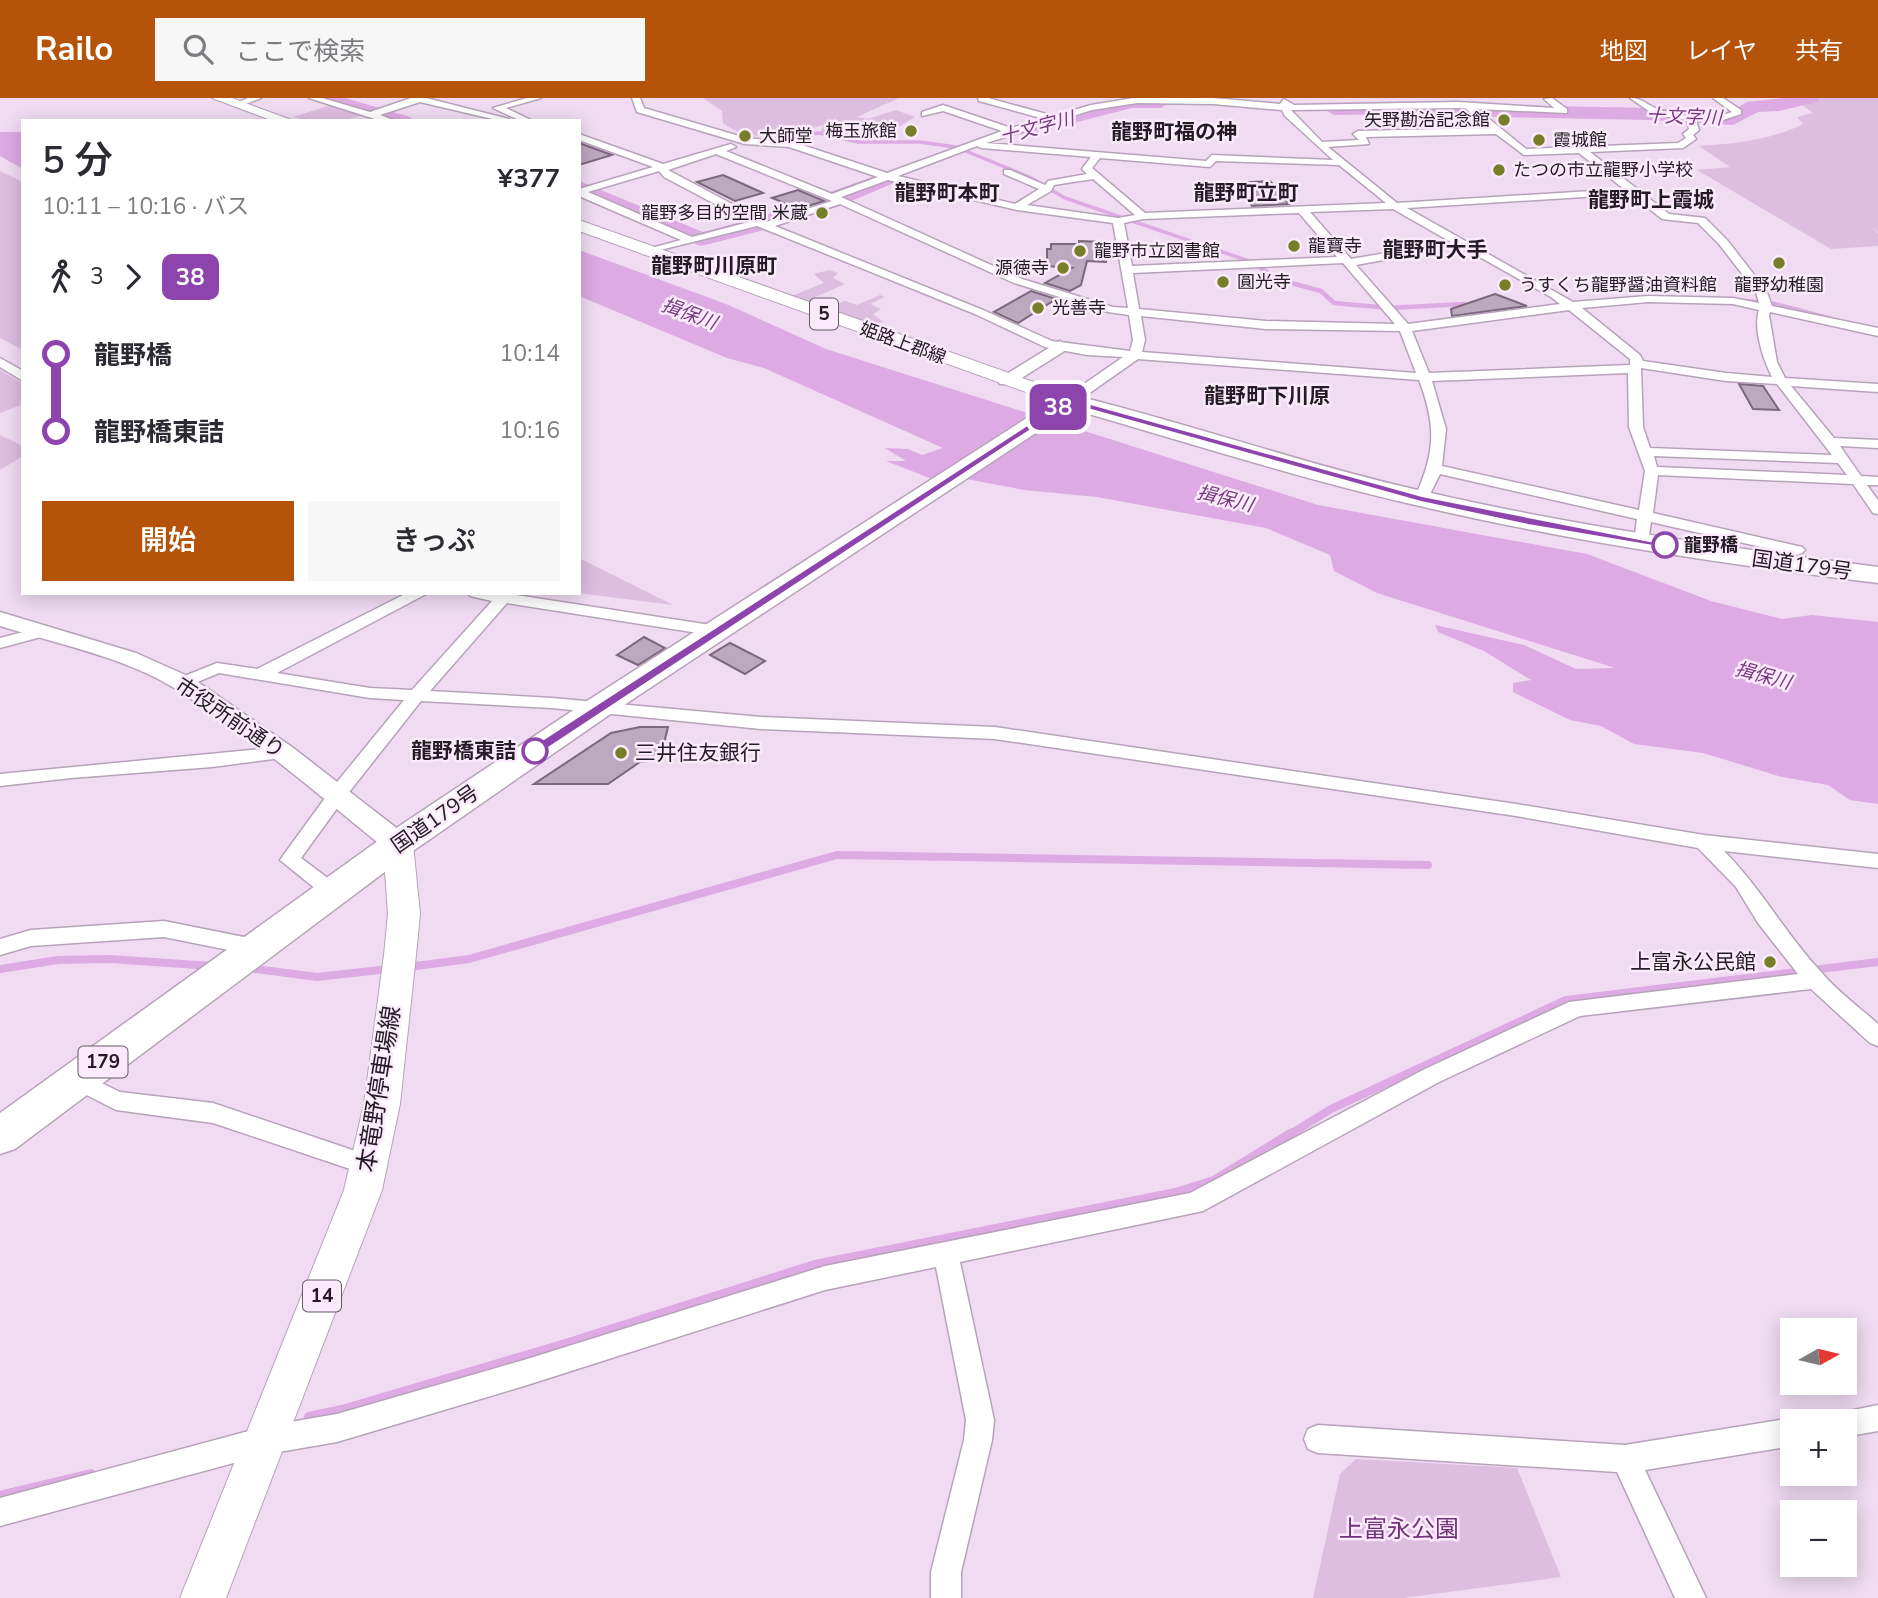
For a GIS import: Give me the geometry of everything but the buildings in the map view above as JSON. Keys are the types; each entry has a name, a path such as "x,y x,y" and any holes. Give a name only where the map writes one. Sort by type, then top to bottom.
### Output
{"highway":[{"name":"国道179号","path":"0,1136 260,948 398,844 598,708 1059,406 1421,499 1641,541 1878,575"}],"main road":[{"path":"219,98 281,119"},
{"name":"姫路上郡線","path":"581,226 1006,380 1059,406"},
{"name":"本竜野停車場線","path":"203,1598 349,1226 368,1165 382,1104 398,968 404,903 398,844"}],"street":[{"path":"238,104 257,98"},
{"path":"313,98 386,119"},
{"path":"357,119 417,98 506,119"},
{"path":"506,119 497,108 534,98"},
{"path":"636,98 640,110 745,141 790,144 885,176 1017,207 1118,221 1143,216 1395,206 1632,191"},
{"path":"1074,101 1091,98"},
{"path":"1443,98 1466,107 1524,152 1680,146 1691,139 1688,134 1694,130 1692,119"},
{"path":"1484,98 1498,109"},
{"path":"1634,98 1657,113 1692,119 1730,117 1738,112 1717,98"},
{"path":"982,99 1052,118"},
{"path":"649,252 702,236 763,224 837,199 885,176 973,143 1114,100 1564,111 1548,99"},
{"path":"1519,101 1530,111"},
{"path":"1285,105 1320,145 1395,206 1569,304 1636,358 1636,426 1652,471 1641,541"},
{"path":"925,114 943,108 1011,131"},
{"path":"1320,145 1366,142 1358,134 1498,131"},
{"path":"581,138 664,169 667,175 763,224 979,312 1008,327 1060,346 1135,355 1425,377 1636,366 1878,388"},
{"path":"583,191 664,169 745,141"},
{"path":"973,143 1210,164 1213,153 1327,164 1342,162"},
{"path":"1581,150 1666,217 1701,220 1705,223 1762,292 1766,306 1763,315 1767,343 1780,381 1830,442 1878,510"},
{"path":"719,152 837,199 1018,281 1112,310 1266,325 1405,328 1569,304 1648,299 1733,301 1878,332"},
{"path":"1090,172 1098,154"},
{"path":"1007,172 1046,189"},
{"path":"1017,207 1051,183 1090,172"},
{"path":"1052,174 1090,172 1143,216"},
{"path":"583,191 690,240"},
{"path":"1302,210 1405,328 1425,377 1439,429 1434,469 1421,499"},
{"path":"1059,406 1135,355 1139,340 1118,221"},
{"path":"1127,270 1347,262 1461,243"},
{"path":"1006,380 1060,346"},
{"path":"0,362 21,376"},
{"path":"1830,442 1878,444"},
{"path":"1647,452 1841,459"},
{"path":"1434,469 1797,550"},
{"path":"1652,471 1878,481"},
{"path":"259,675 415,595"},
{"path":"487,595 720,629"},
{"path":"334,892 290,860 335,794 414,696 503,598"},
{"name":"市役所前通り","path":"0,619 127,658 183,683 283,753 398,844"},
{"path":"0,643 46,631"},
{"path":"183,683 217,668 370,693 552,703 761,723 995,733 1516,810 1704,842 1878,861"},
{"path":"0,780 46,773 222,763 283,753"},
{"path":"1704,842 1743,882 1765,918 1809,970 1878,1037"},
{"path":"0,947 31,938 164,929 260,948"},
{"path":"0,1512 267,1440 337,1428 524,1373 825,1278 1194,1203 1431,1076 1577,1008 1809,970"},
{"path":"77,1080 116,1101 213,1113 368,1165"},
{"path":"946,1253 980,1420 978,1440 946,1572 946,1598"},
{"path":"1857,1422 1878,1418"},
{"path":"1318,1439 1625,1458 1780,1435"},
{"path":"1625,1458 1691,1598"}],"green space":[{"path":"703,98 899,98 857,117 868,119 896,110 915,117 893,130 866,134 859,140 821,132 823,125 785,134 759,136 734,130 723,123 722,111"},
{"path":"1819,98 1878,98 1878,232 1869,225 1878,233 1878,246 1831,249 1697,170 1730,167 1699,146 1752,140 1791,129 1803,124 1797,117 1813,113 1801,104"},
{"path":"331,105 364,115 347,119 293,117"},
{"path":"0,171 21,181 21,349 0,338"},
{"path":"829,270 838,273 833,278 845,284 811,299 831,306 845,301 857,305 880,295 885,297 870,304 881,309 873,314 883,322 874,324 789,297 824,283 814,274"},
{"path":"0,370 21,383 21,405 0,413"},
{"path":"0,435 21,445 21,457 0,470"},
{"path":"581,559 673,605 581,593"},
{"name":"上富永公園","path":"1356,1459 1517,1468 1561,1577 1403,1598 1313,1598 1340,1474"}],"water":[{"path":"0,132 21,132 21,168 0,156"},
{"name":"揖保川","path":"581,251 726,304 826,349 1318,505 1587,554 1711,601 1782,619 1812,615 1878,622 1878,804 1850,800 1828,785 1782,777 1703,753 1634,744 1601,726 1570,720 1513,692 1513,683 1531,680 1484,651 1438,632 1435,625 1524,645 1576,669 1615,668 1377,593 1334,571 1330,555 1266,528 1097,497 1024,490 940,474 932,479 886,461 906,461 885,448 908,449 922,455 943,448 764,368 727,358 581,297"}],"waterway":[{"name":"十文字川","path":"325,98 396,119"},
{"name":"十文字川","path":"1334,109 1463,107 1496,111 1650,114 1733,119 1754,106 1779,105 1810,98"},
{"name":"十文字川","path":"1026,129 1132,102 1161,102"},
{"path":"767,140 776,141 791,135 820,133 858,142 920,142 956,147 1029,177 1065,198 1249,261 1264,270"},
{"name":"十文字川","path":"581,188 701,239 768,222 834,200 886,178"},
{"path":"1262,269 1280,280 1321,291 1334,303 1389,308 1464,304 1485,316"},
{"path":"1744,301 1775,304 1832,319"},
{"path":"408,967 469,959 837,855 1428,865"},
{"path":"0,969 58,960 110,959 212,966"},
{"path":"1289,1135 1331,1109 1566,1000 1878,962"},
{"path":"248,968 317,977 389,969"},
{"path":"309,1417 342,1410 559,1346 815,1265 1176,1193 1214,1181 1292,1133"},
{"path":"0,1496 91,1474"}],"bus line":[{"name":"38","path":"535,751 1069,401 1421,499 1528,522 1665,545"}],"place":[{"name":"矢野勘治記念館","path":"1504,120"},
{"name":"梅玉旅館","path":"911,131"},
{"name":"大師堂","path":"745,136"},
{"name":"霞城館","path":"1539,140"},
{"name":"たつの市立龍野小学校","path":"1499,170"},
{"name":"龍野多目的空間 米蔵","path":"822,213"},
{"name":"龍寶寺","path":"1294,246"},
{"name":"龍野市立図書館","path":"1080,251"},
{"name":"龍野幼稚園","path":"1779,263"},
{"name":"源徳寺","path":"1063,268"},
{"name":"圓光寺","path":"1223,282"},
{"name":"うすくち龍野醤油資料館","path":"1505,285"},
{"name":"光善寺","path":"1038,308"},
{"name":"龍野橋","path":"1665,545"},
{"name":"龍野橋東詰","path":"535,751"},
{"name":"三井住友銀行","path":"621,753"},
{"name":"上富永公民館","path":"1770,962"}],"district":[{"name":"龍野町福の神","path":"1174,132"},
{"name":"龍野町本町","path":"947,193"},
{"name":"龍野町立町","path":"1246,193"},
{"name":"龍野町上霞城","path":"1651,200"},
{"name":"龍野町大手","path":"1435,250"},
{"name":"龍野町川原町","path":"714,266"},
{"name":"龍野町下川原","path":"1267,396"}]}
